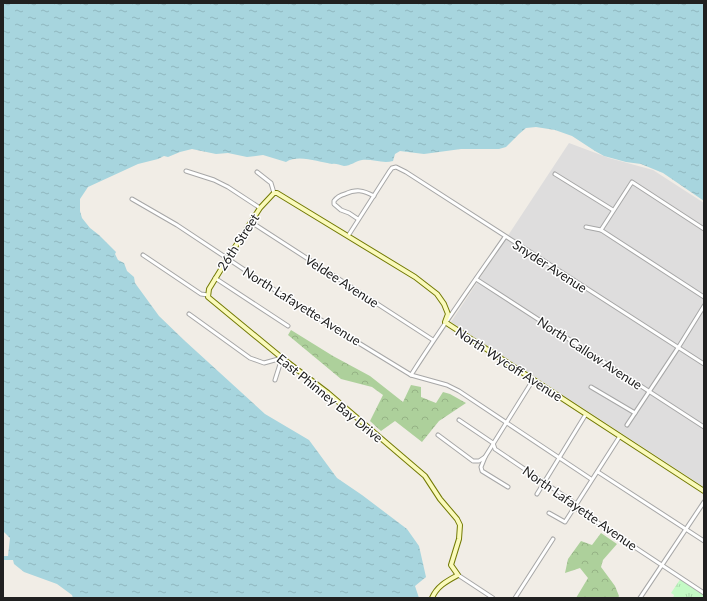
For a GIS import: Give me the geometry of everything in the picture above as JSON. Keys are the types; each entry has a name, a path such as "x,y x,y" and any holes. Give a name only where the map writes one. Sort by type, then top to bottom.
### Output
{"street":[{"name":"Snyder Avenue","path":"374,196 392,168 396,167 406,172 704,364"},
{"path":"186,171 214,180 228,187 260,208"},
{"name":"North Wycoff Avenue","path":"257,172 271,183 274,193 348,236 437,294 444,304 448,314 445,322 704,491"},
{"path":"555,174 613,210"},
{"path":"601,230 632,182 704,229"},
{"path":"348,236 374,196 364,191 356,190 340,196 334,201 334,204 339,209 349,212 358,219"},
{"name":"26th Street","path":"208,295 209,289 215,278 260,208 274,193"},
{"name":"North Lafayette Avenue","path":"132,199 177,225 308,312 411,375 446,385 459,391 591,479"},
{"name":"Veldee Avenue","path":"251,222 433,340"},
{"path":"586,227 601,230 704,297"},
{"path":"411,375 445,322 505,237"},
{"name":"East Phinney Bay Drive","path":"143,255 201,294 208,295 212,300 282,358 328,393 425,476 460,525 460,536 451,565 458,575"},
{"path":"215,278 288,326"},
{"name":"North Callow Avenue","path":"476,279 704,428"},
{"path":"627,425 704,306"},
{"path":"189,314 250,358 264,363 282,358"},
{"path":"700,314 704,317"},
{"path":"275,380 282,358"},
{"path":"508,487 482,471 481,467 493,443 533,380"},
{"path":"592,386 635,413"},
{"path":"537,494 586,414"},
{"name":"North Lafayette Avenue","path":"459,420 493,443 495,449 576,504 577,509 704,593"},
{"path":"438,435 473,461 479,461 485,457"},
{"path":"549,513 565,522 591,479 598,472 620,436"},
{"path":"598,472 704,541"},
{"path":"640,598 704,502"},
{"path":"515,598 553,540"},
{"path":"432,598 441,585 458,575 493,598"}],"shaded area":[{"path":"569,143 609,158 653,170 704,203 704,487 451,322"}],"green space":[{"path":"291,330 333,356 370,376 403,402 411,385 421,387 421,397 436,403 443,392 450,394 466,403 439,421 422,442 395,421 381,431 370,421 383,395 372,387 341,379 288,335"},
{"path":"601,533 617,544 603,560 601,567 615,586 619,596 618,598 576,598 588,578 580,568 565,573 568,559 581,541 592,545"},
{"path":"681,578 704,593 704,598 673,598 674,595 671,593"}],"water":[{"path":"3,3 704,3 704,201 663,173 641,164 626,162 604,156 572,136 555,130 536,127 526,128 506,147 499,149 461,149 424,154 400,151 395,154 393,161 385,162 362,160 344,166 309,159 296,159 286,162 263,155 247,157 228,153 216,154 192,149 168,157 164,156 138,164 88,187 80,199 80,211 82,218 90,228 116,252 115,254 118,260 124,263 127,271 134,277 135,283 159,316 265,414 309,440 337,478 407,529 419,546 426,577 415,586 419,598 73,598 72,595 57,584 24,572 14,564 13,560 3,560 3,556 8,556 10,538 3,531"}]}
